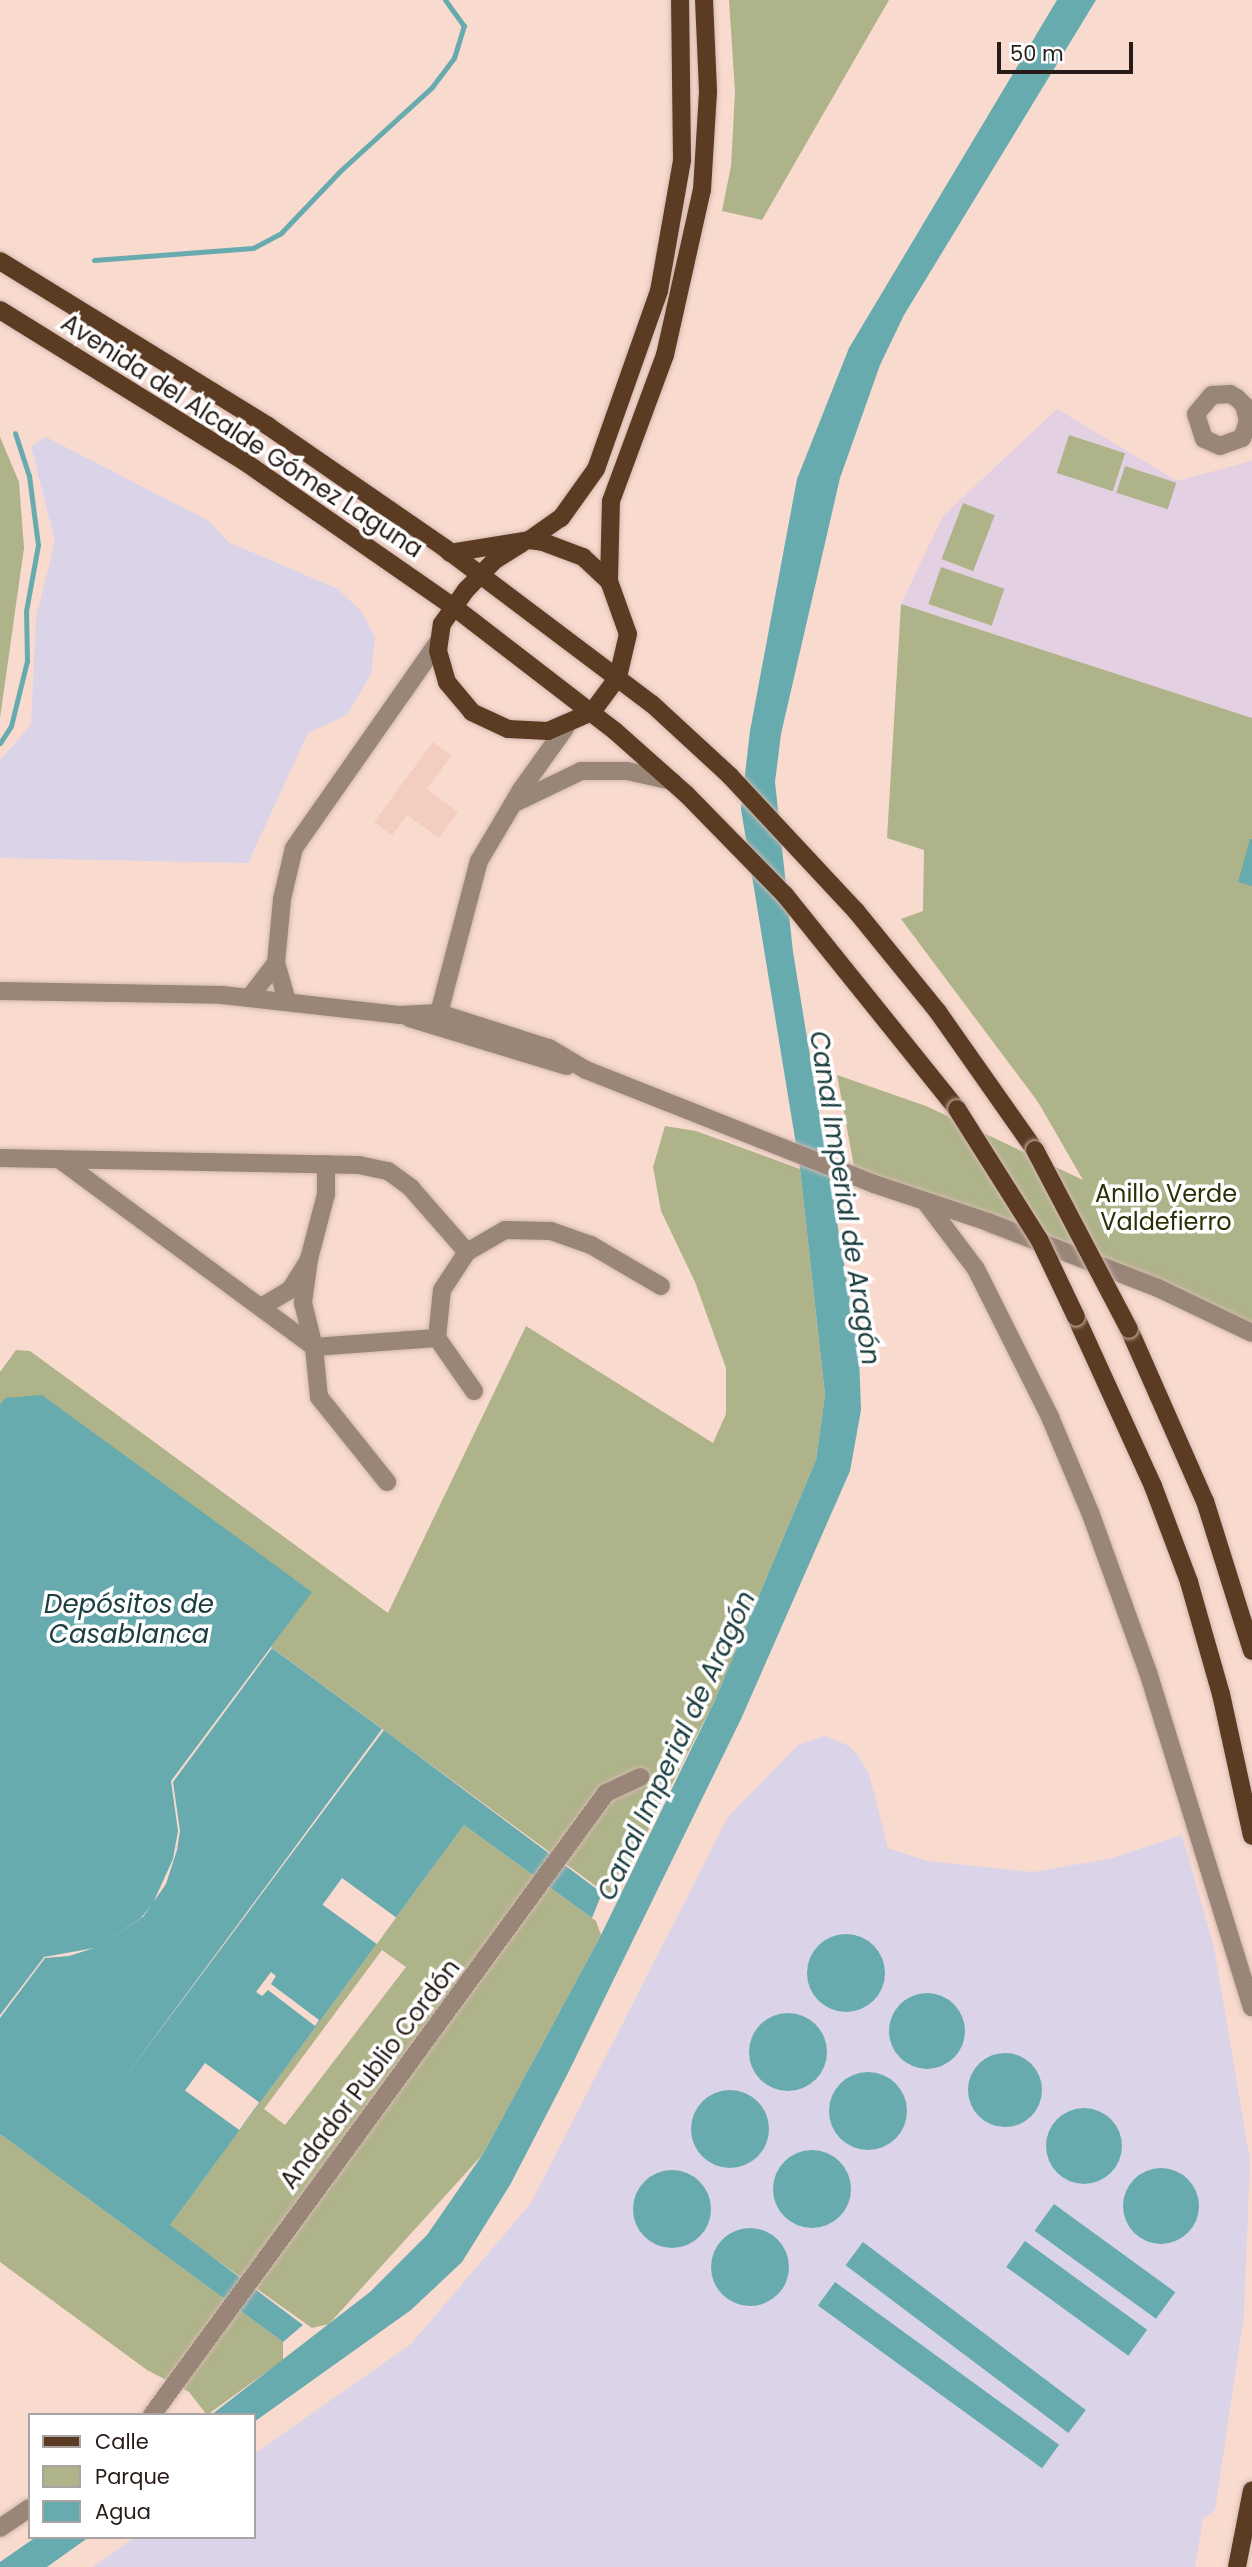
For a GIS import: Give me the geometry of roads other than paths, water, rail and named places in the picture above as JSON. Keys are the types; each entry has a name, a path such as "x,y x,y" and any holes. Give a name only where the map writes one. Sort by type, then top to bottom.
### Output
{"main road":[{"path":"438,642 454,607 480,574 561,517 596,469 656,304 682,160 680,0"},
{"path":"609,581 611,501 665,355 702,190 708,91 704,0"},
{"name":"Avenida del Alcalde Gómez Laguna","path":"0,261 268,426 480,574 618,677 706,753 856,911 938,1012 1035,1150 1129,1329 1205,1501 1252,1651"},
{"name":"Avenida del Alcalde Gómez Laguna","path":"0,310 246,462 454,607 592,712 687,795 785,895 848,969 957,1109 1039,1239 1076,1317 1153,1486 1189,1582 1227,1718 1252,1836"},
{"name":"Avenida del Alcalde Gómez Laguna","path":"438,642 447,682 472,712 521,732 566,727 592,712 618,677 628,634 609,581 583,557 525,542 450,553"},
{"path":"1237,2567 1252,2490"}],"street":[{"path":"1221,393 1248,409 1243,442 1220,446 1204,439 1196,414 1205,399 1221,393"},
{"path":"287,1001 276,963 282,899 294,849 438,642"},
{"path":"439,1013 472,876 487,843 566,727"},
{"path":"517,802 581,771 627,771 672,781"},
{"path":"250,997 276,963"},
{"path":"0,991 250,997 399,1015 586,1070 874,1184 1158,1288 1252,1333"},
{"path":"399,1015 439,1013 531,1041 586,1070"},
{"path":"0,1158 359,1165 400,1178 467,1252"},
{"path":"59,1159 314,1346 438,1338"},
{"path":"326,1164 326,1194 309,1259 303,1303 314,1346 319,1397 387,1482"},
{"path":"925,1201 976,1269 1050,1417 1090,1512 1148,1672 1252,2007"},
{"path":"474,1391 438,1338 442,1290 467,1252 505,1230 551,1231 591,1245 661,1286"},
{"path":"263,1306 290,1290 309,1259"},
{"name":"Andador Publio Cordón","path":"153,2413 228,2307 564,1854 606,1793 641,1777"},
{"path":"0,2528 28,2509"}],"water":[{"name":"Canal Imperial de Aragón","path":"1057,0 1096,0 904,315 880,365 840,478 781,734 775,782 793,952 859,1356 861,1410 850,1471 741,1719 568,2073 510,2185 462,2262 411,2310 256,2421 256,2413 214,2413 370,2292 427,2235 483,2154 601,1935 715,1700 816,1460 825,1395 800,1169 741,809 750,731 797,479 849,348"},
{"path":"1252,839 1252,886 1238,882"},
{"name":"Depósitos de Casablanca","path":"42,1395 312,1592 171,1781 178,1831 173,1859 153,1902 166,1884 177,1850 180,1831 173,1782 272,1648 382,1729 117,2088 384,1730 602,1893 592,1918 464,1825 170,2225 303,2325 283,2342 0,2134 0,2018 45,1958 69,1956 94,1948 44,1957 0,2015 0,1404 5,1398"},
{"path":"846,1934 861,1937 874,1945 882,1958 885,1973 882,1988 874,2001 861,2009 846,2012 831,2009 818,2001 810,1988 807,1973 810,1958 818,1945 831,1937"},
{"path":"927,1993 941,1996 954,2004 962,2017 965,2031 962,2045 954,2058 941,2066 927,2069 913,2066 900,2058 892,2045 889,2031 892,2017 900,2004 913,1996"},
{"path":"788,2013 803,2016 815,2025 824,2037 827,2052 824,2067 815,2079 803,2088 788,2091 773,2088 761,2079 752,2067 749,2052 752,2037 761,2025 773,2016"},
{"path":"998,2053 1012,2053 1026,2059 1036,2069 1042,2090 1040,2104 1026,2121 1012,2127 998,2127 984,2121 974,2111 968,2097 968,2083 974,2069 984,2059"},
{"path":"868,2072 883,2075 895,2084 904,2096 907,2111 904,2126 895,2138 883,2147 868,2150 853,2147 841,2138 832,2126 829,2111 832,2096 841,2084 853,2075"},
{"path":"722,2090 738,2090 752,2096 763,2107 769,2121 769,2137 763,2151 752,2162 738,2168 722,2168 708,2162 697,2151 691,2137 691,2121 697,2107 708,2096"},
{"path":"1084,2108 1099,2111 1111,2119 1119,2131 1122,2146 1119,2161 1111,2173 1099,2181 1084,2184 1069,2181 1057,2173 1049,2161 1046,2146 1049,2131 1057,2119 1069,2111"},
{"path":"812,2150 827,2153 839,2162 848,2174 851,2189 848,2204 839,2216 827,2225 812,2228 797,2225 785,2216 776,2204 773,2189 776,2174 785,2162 797,2153"},
{"path":"1169,2168 1182,2174 1193,2185 1199,2198 1197,2221 1182,2238 1169,2244 1153,2244 1140,2238 1125,2221 1123,2198 1129,2185 1146,2170"},
{"path":"672,2170 687,2173 699,2182 708,2194 711,2209 708,2224 699,2236 687,2245 672,2248 657,2245 645,2236 636,2224 633,2209 636,2194 645,2182 657,2173"},
{"path":"1054,2204 1175,2292 1156,2319 1035,2231"},
{"path":"750,2228 765,2231 778,2239 786,2252 789,2267 786,2282 778,2295 765,2303 750,2306 735,2303 722,2295 714,2282 711,2267 714,2252 722,2239 735,2231"},
{"path":"1025,2241 1147,2330 1128,2356 1006,2267"},
{"path":"863,2242 1086,2410 1068,2433 846,2265"},
{"path":"835,2282 1059,2445 1042,2468 818,2305"},
{"path":"33,2539 86,2539 47,2567 0,2567 0,2562"}],"waterway":[{"path":"94,260 253,248 281,233 339,172 432,87 454,58 464,26 445,0"},
{"path":"0,743 11,726 27,661 26,611 38,545 29,476 15,433"}],"park label":[{"name":"Anillo Verde Valdefierro","path":"1166,1208"}]}
